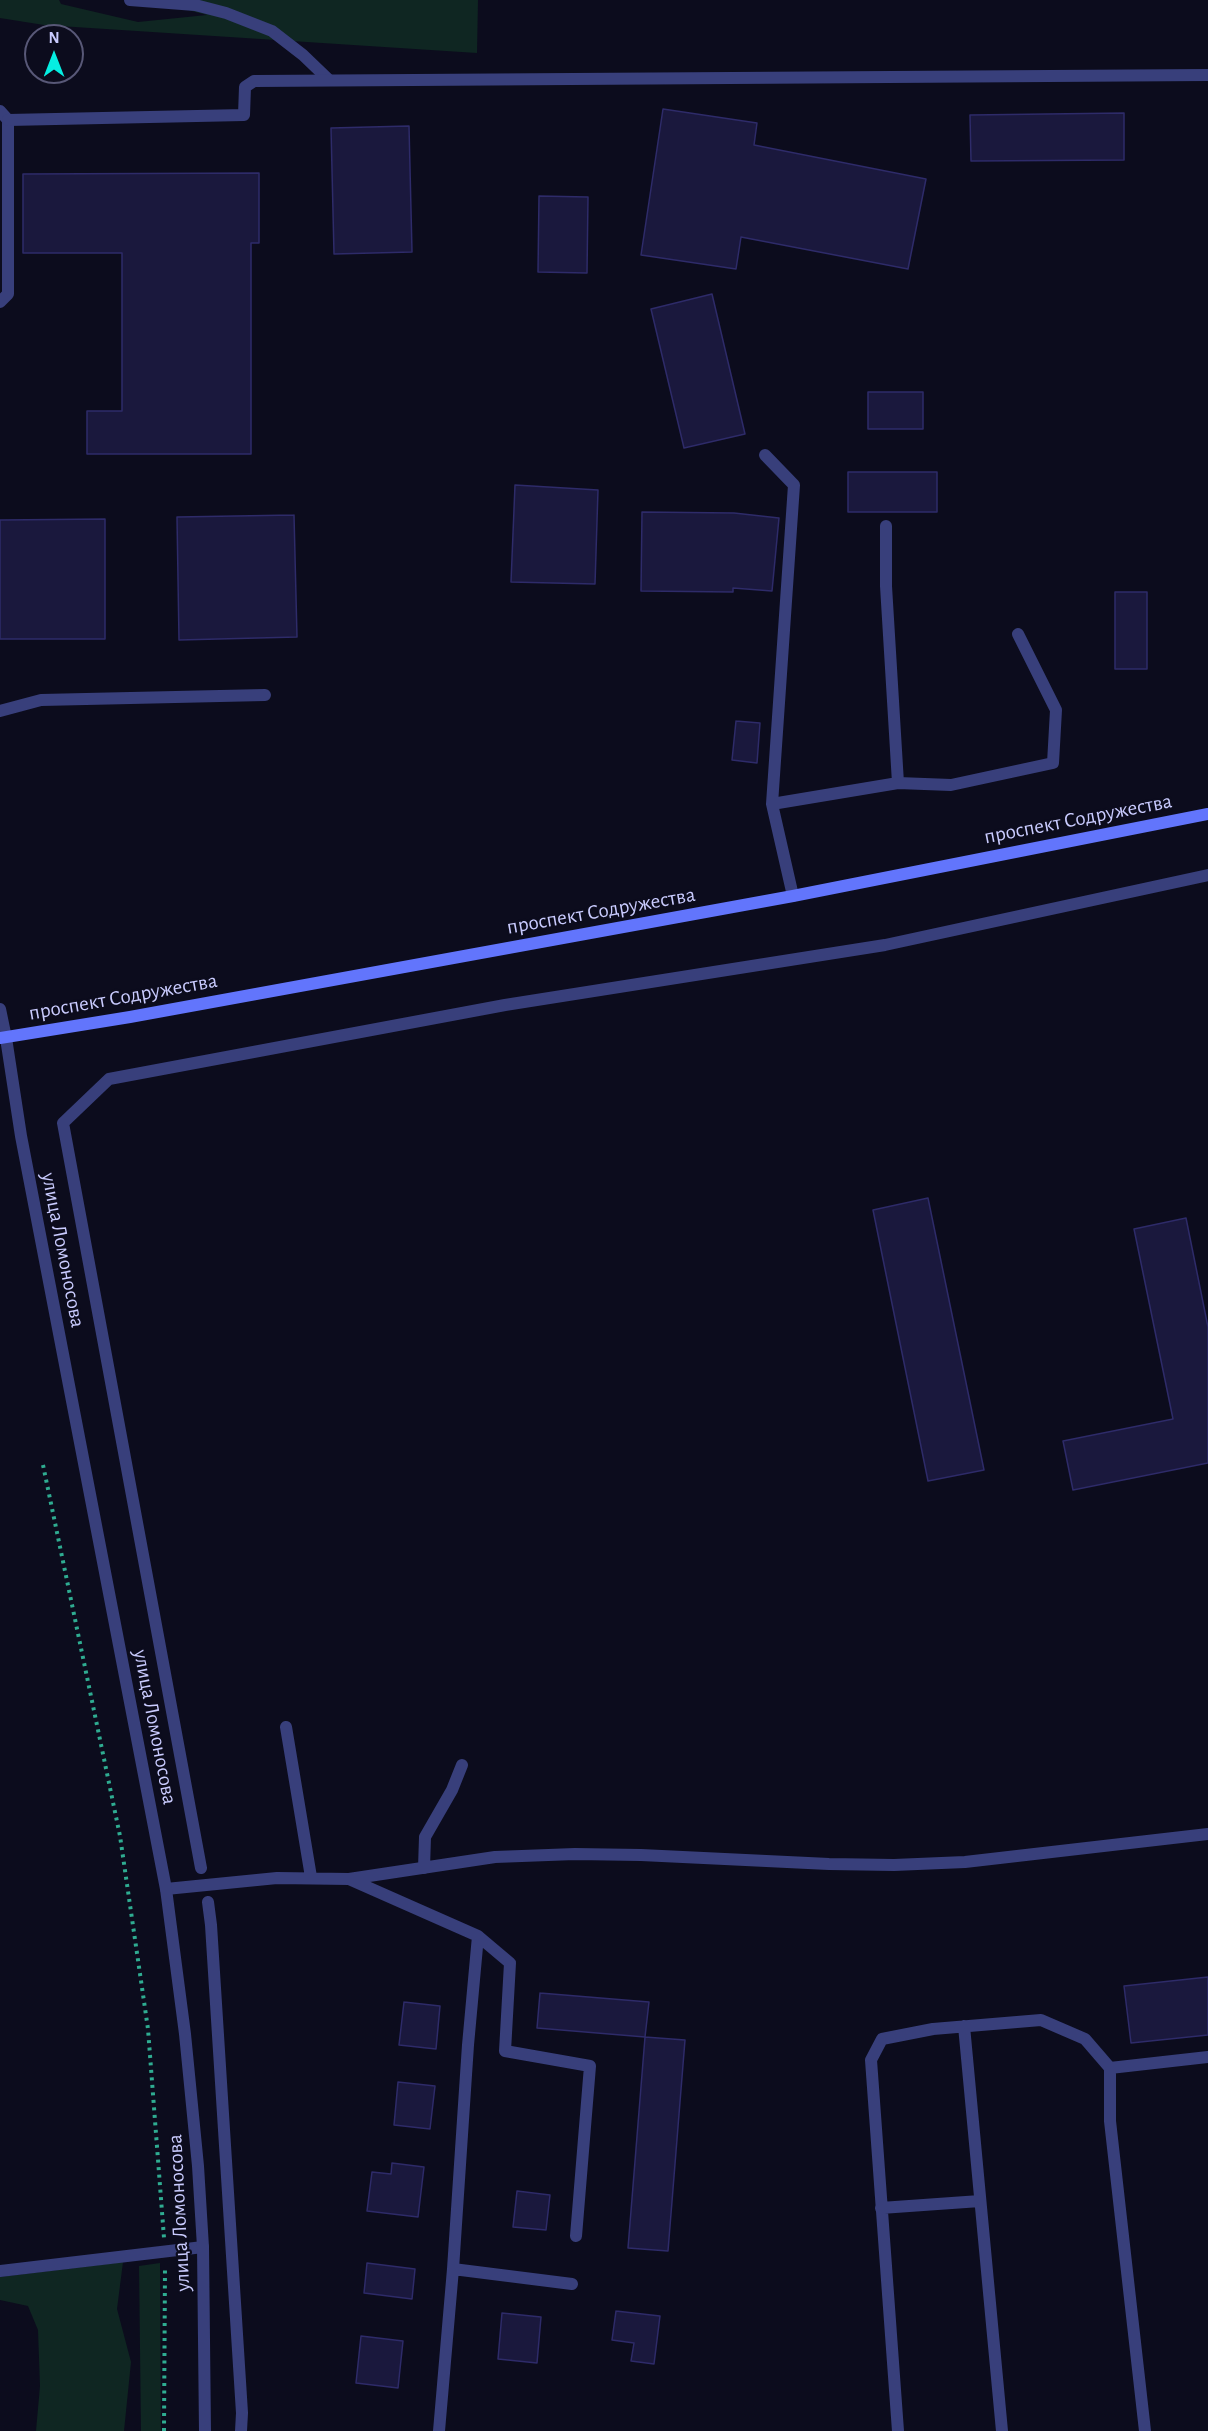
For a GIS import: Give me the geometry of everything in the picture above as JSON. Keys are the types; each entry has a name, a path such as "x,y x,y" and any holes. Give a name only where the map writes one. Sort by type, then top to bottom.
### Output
{"main road":[{"name":"проспект Содружества","path":"3,1038 792,896 1208,814"}],"street":[{"path":"130,0 195,4 272,31 303,55 328,80"},
{"path":"0,302 9,294 4,115 244,115 245,87 254,81 1208,75"},
{"path":"765,455 794,485 772,804 792,896"},
{"path":"885,526 885,586 898,783"},
{"path":"772,804 898,783 951,785 1053,763 1056,710 1018,634"},
{"path":"0,711 41,700 265,695"},
{"path":"201,1868 63,1123 110,1079 505,1005 885,945 1208,875"},
{"name":"улица Ломоносова","path":"0,1010 23,1147 166,1889 185,2034 203,2247 206,2431"},
{"path":"286,1727 311,1877"},
{"path":"424,1868 425,1837 452,1790 462,1765"},
{"path":"166,1889 311,1877 349,1879 495,1857 575,1854 894,1865 965,1862 1208,1834"},
{"path":"349,1879 478,1936 510,1963 505,2050 590,2066 576,2236"},
{"path":"208,1902 213,1948 242,2413 241,2431"},
{"path":"439,2431 478,1936"},
{"path":"898,2431 871,2060 882,2039 933,2028 1041,2020 1085,2039 1110,2068 1110,2121 1145,2431"},
{"path":"964,2026 1002,2431"},
{"path":"1110,2068 1208,2057"},
{"path":"881,2208 980,2200"},
{"path":"0,2271 203,2247"},
{"path":"453,2269 572,2284"}],"path":[{"path":"43,1465 120,1836 148,2028 164,2251 166,2343 164,2431"}],"green space":[{"path":"0,0 59,0 61,4 138,22 207,15 150,0 478,0 477,53 84,28 84,24 38,24 0,18"},
{"path":"123,2262 117,2309 131,2362 124,2431 36,2431 40,2386 38,2330 28,2306 0,2300 0,2277"},
{"path":"160,2263 161,2431 141,2431 139,2266"}],"building":[{"path":"663,109 757,123 754,145 926,179 908,269 741,237 736,269 641,255"},
{"path":"1124,113 1124,160 971,161 970,115"},
{"path":"409,126 412,252 334,254 331,128"},
{"path":"259,173 259,243 251,243 251,454 87,454 87,411 122,411 122,253 23,253 23,174"},
{"path":"539,196 588,197 587,273 538,272"},
{"path":"712,294 745,434 684,448 651,309"},
{"path":"868,392 923,392 923,429 868,429"},
{"path":"848,472 937,472 937,512 848,512"},
{"path":"515,485 598,490 595,584 511,582"},
{"path":"642,512 734,513 779,518 772,591 733,588 733,592 641,591"},
{"path":"294,515 297,637 179,640 177,517"},
{"path":"105,519 105,639 0,639 0,520"},
{"path":"1115,592 1147,592 1147,669 1115,669"},
{"path":"736,721 760,723 757,763 732,760"},
{"path":"928,1198 984,1470 928,1481 873,1210"},
{"path":"1186,1218 1208,1327 1208,1463 1073,1490 1063,1441 1173,1419 1134,1229"},
{"path":"1208,1977 1208,2035 1131,2043 1124,1986"},
{"path":"540,1993 649,2002 645,2037 537,2028"},
{"path":"404,2002 440,2006 436,2049 399,2045"},
{"path":"645,2037 685,2040 668,2251 628,2248"},
{"path":"398,2082 435,2086 430,2129 394,2125"},
{"path":"392,2163 424,2167 418,2217 367,2211 372,2172 391,2174"},
{"path":"517,2191 550,2195 546,2230 513,2227"},
{"path":"367,2263 415,2269 412,2299 364,2293"},
{"path":"616,2311 660,2316 654,2364 631,2361 634,2343 612,2340"},
{"path":"502,2313 541,2317 537,2363 498,2359"},
{"path":"361,2336 403,2341 398,2388 356,2383"}]}
